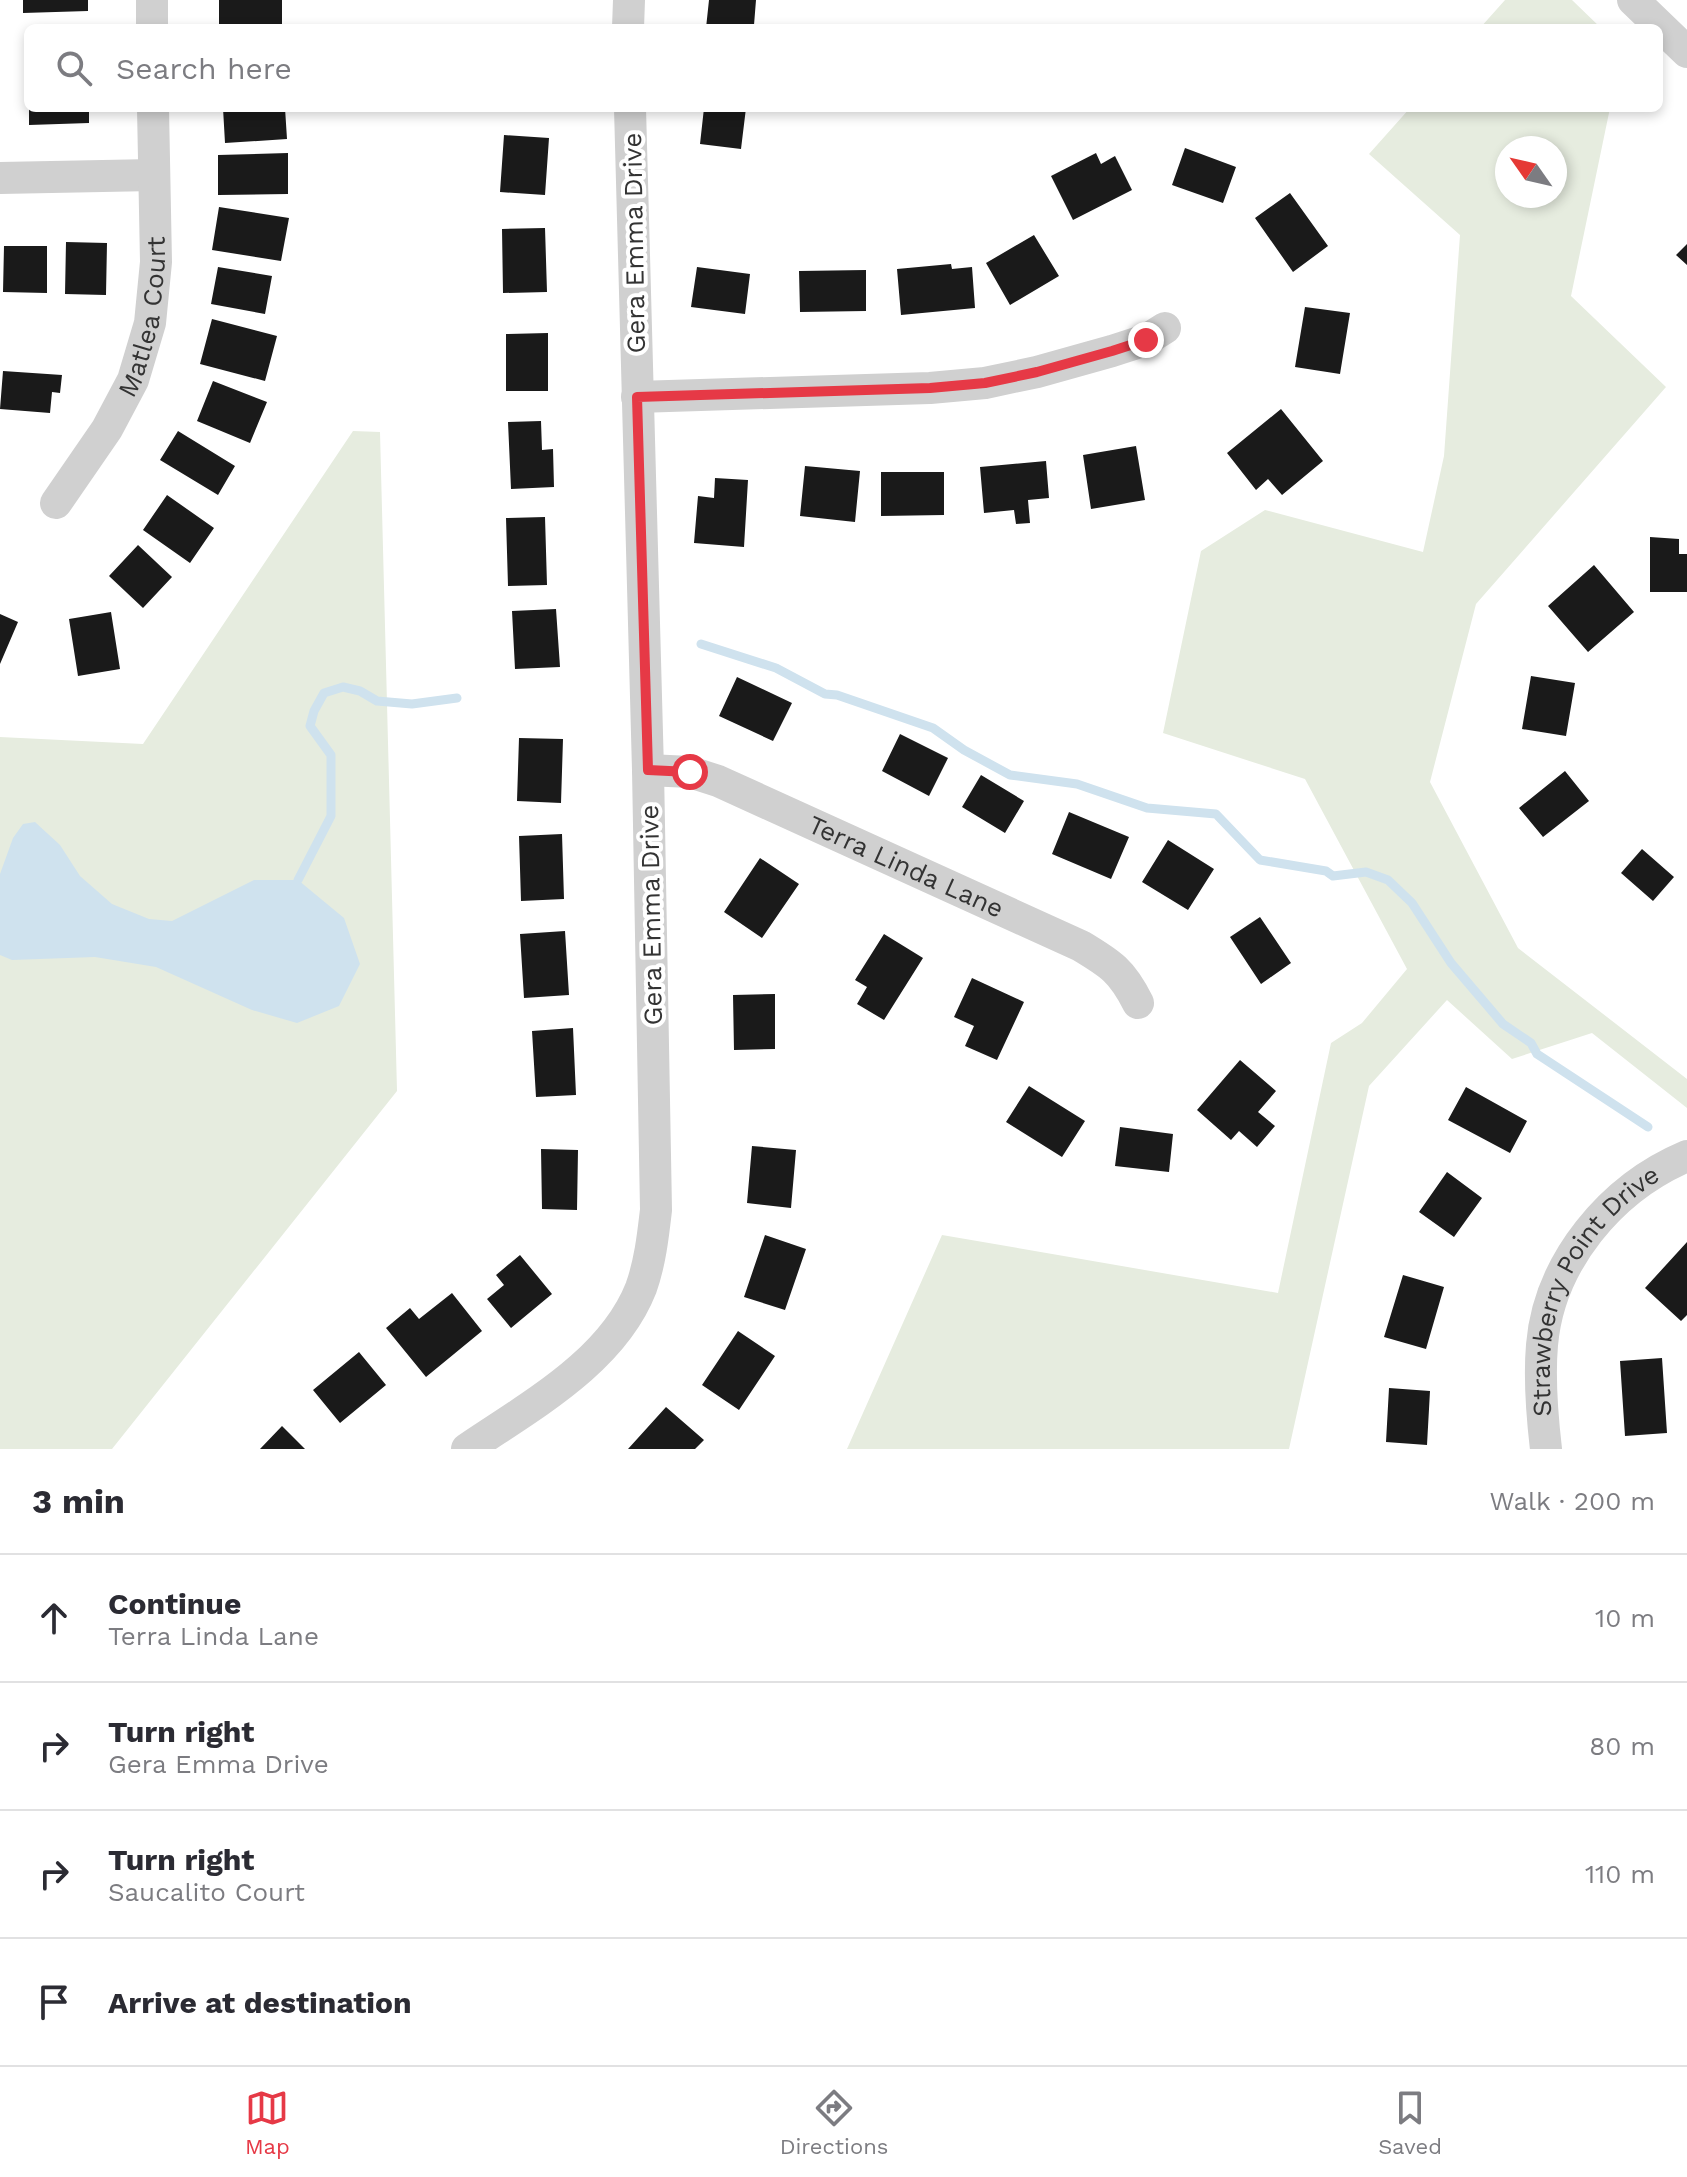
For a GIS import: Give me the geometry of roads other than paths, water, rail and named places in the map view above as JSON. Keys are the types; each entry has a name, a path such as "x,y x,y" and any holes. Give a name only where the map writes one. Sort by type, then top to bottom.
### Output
{"street":[{"path":"152,0 152,24"},
{"path":"628,24 629,0"},
{"path":"1633,0 1658,24"},
{"path":"1663,29 1687,52"},
{"name":"Matlea Court","path":"56,503 107,429 133,380 150,323 156,262 153,112"},
{"name":"Gera Emma Drive","path":"467,1449 590,1361 619,1328 632,1307 653,1244 656,1210 648,770 630,112"},
{"path":"0,178 154,175"},
{"path":"637,397 930,388 985,383 1112,351 1146,340 1165,328"},
{"name":"Terra Linda Lane","path":"648,770 690,772 718,781 1081,946 1112,965 1129,984 1138,1003"},
{"name":"Strawberry Point Drive","path":"1546,1449 1540,1376 1542,1344 1547,1315 1562,1273 1584,1237 1621,1195 1687,1156"}],"water":[{"path":"35,822 60,845 80,876 112,904 149,919 172,921 254,880 298,880 344,918 360,964 339,1006 297,1023 252,1010 156,967 95,957 12,960 0,955 0,874 13,838 23,824"}],"waterway":[{"path":"701,644 776,668 825,694 837,695 933,728 964,750 1010,775 1077,784 1147,808 1216,814 1260,860 1326,871 1333,876 1366,872 1388,880 1412,903 1451,963 1503,1024 1531,1043 1537,1054 1648,1127"},
{"path":"298,880 331,816 331,755 310,726 324,693 343,687 360,691 377,701 412,704 457,698"}]}
